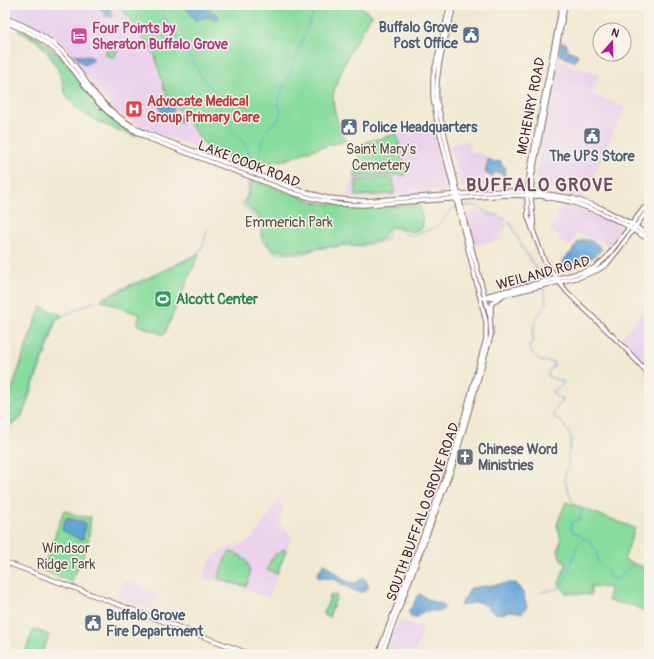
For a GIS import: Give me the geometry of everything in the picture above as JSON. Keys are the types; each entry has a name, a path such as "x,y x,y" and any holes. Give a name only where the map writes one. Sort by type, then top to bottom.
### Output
{"main road":[{"path":"434,86 436,65 450,5"},
{"path":"434,86 454,5"},
{"name":"MCHENRY ROAD","path":"562,5 530,169 528,217 544,260 557,280 568,294 621,344 649,374"},
{"name":"MCHENRY ROAD","path":"529,193 565,5"},
{"name":"LAKE COOK ROAD","path":"5,18 24,25 51,42 71,60 101,101 129,124 148,134 248,173 309,194 339,200 364,201 457,197 503,191 554,194 585,202 600,208 633,227"},
{"name":"LAKE COOK ROAD","path":"5,22 33,34 54,49 71,67 100,105 116,120 128,128 150,139 248,173"},
{"name":"SOUTH BUFFALO GROVE ROAD","path":"378,654 446,475 486,339 484,298 450,168 434,86"},
{"name":"WEILAND ROAD","path":"484,298 495,294 592,273 603,267 619,249 644,208 648,207"},
{"name":"SOUTH BUFFALO GROVE ROAD","path":"382,654 454,464 487,352 491,328 490,316 461,211"},
{"path":"633,227 649,236"},
{"path":"633,227 649,240"},
{"name":"WEILAND ROAD","path":"484,298 490,298 537,285"},
{"path":"482,289 488,294 495,294"},
{"path":"491,328 491,305 494,301 510,293"},
{"path":"5,562 250,654"}],"shaded area":[{"path":"5,5 120,5 155,56 165,91 203,142 200,150 140,126 117,112 69,53 58,42 31,25 5,14"},
{"path":"559,59 599,75 591,94 625,107 583,199 547,188 537,187 535,185 546,110"},
{"path":"435,126 450,188 448,191 357,198 346,197 353,177 406,175 397,134"},
{"path":"469,141 469,149 473,152 487,156 484,170 485,187 464,189 461,186 449,145"},
{"path":"562,204 604,218 620,227 622,229 612,246 576,233 571,246 559,241 560,236 550,232"},
{"path":"473,211 500,217 503,220 507,226 501,231 501,240 473,246 466,213"},
{"path":"649,293 649,366 621,338 642,313"},
{"path":"279,498 283,508 280,525 292,536 269,598 237,586 203,578 209,563 214,556 222,550 246,543 256,535"},
{"path":"123,580 158,594 151,610 116,597"},
{"path":"399,619 424,629 414,654 386,654"}],"green space":[{"path":"120,5 358,5 372,15 350,53 333,96 334,110 345,141 311,150 288,159 252,167 210,152 165,91 155,56"},
{"path":"21,29 41,40 63,59 107,113 136,134 136,136 118,130 80,111 66,95 60,74 50,56 37,41 18,31"},
{"path":"109,44 118,48 114,58 105,54"},
{"name":"Saint Mary's Cemetery","path":"397,134 406,175 353,177 366,142"},
{"path":"393,178 394,194 356,196 356,180"},
{"name":"Emmerich Park","path":"252,180 318,203 381,207 420,204 423,227 413,232 390,226 382,239 358,245 335,246 297,252 273,250 264,240 258,217 245,204"},
{"path":"199,254 164,335 137,325 140,315 101,300"},
{"path":"41,307 62,316 56,320 50,341 21,418 5,429 5,398 10,395"},
{"path":"566,502 635,528 624,560 649,569 649,614 635,606 608,601 610,588 591,586 591,595 566,593 559,584 566,564 561,560 558,549 561,540 557,524"},
{"name":"Windsor Ridge Park","path":"64,510 78,516 91,517 88,544 72,582 44,571 46,560"},
{"path":"283,549 286,550 282,562 280,562 281,563 277,574 267,570 271,559 273,560 273,556 281,552"},
{"path":"230,552 241,556 248,564 250,575 246,586 231,583 218,578 226,557"},
{"path":"331,594 337,596 329,617 323,615"},
{"path":"34,629 49,635 42,654 33,654 25,651"}],"water":[{"path":"92,5 105,5 111,10 112,17 106,16 103,10"},
{"path":"179,5 196,5 205,7 219,16 219,18 217,20 208,17 195,20 185,7"},
{"path":"561,42 566,43 567,50 578,54 575,62 559,55"},
{"path":"74,54 92,57 94,60 84,65"},
{"path":"162,95 164,95 173,108 173,118 175,119 177,115 179,115 183,123 167,117 162,117 159,105"},
{"path":"488,159 494,162 501,161 501,164 506,168 504,183 502,173 494,173 492,177 486,174 485,171"},
{"path":"582,240 587,240 597,244 601,250 590,259 580,264 566,267 562,261 572,251 577,243"},
{"path":"66,518 84,522 83,539 79,539 62,530"},
{"path":"324,564 350,583 355,583 363,578 366,580 368,589 360,592 335,580 329,578 319,578 317,575"},
{"path":"516,583 523,593 527,607 522,613 510,611 502,614 496,613 484,604 477,602 460,606 471,588"},
{"path":"420,594 431,601 440,603 445,608 441,611 424,611 415,618 411,617 408,611 413,605 417,596"}],"waterway":[{"path":"158,5 202,77 214,90 215,99 225,123 237,137 243,141 257,165"},
{"path":"266,132 270,126 278,121 281,112 278,101 313,14 321,5"},
{"path":"257,173 259,168 258,159 265,135"},
{"path":"250,179 248,182 247,196 242,203 261,228 262,241 268,245 273,253 301,254 320,247 339,247 346,241 350,242 353,247 362,246 386,240 388,231 394,228 408,235 415,236 420,232 431,230 439,225 448,213 453,208 457,207"},
{"path":"462,206 478,206 487,213 497,215 512,225 523,248 539,272 542,281"},
{"path":"101,298 148,278 197,254 201,250 208,229"},
{"path":"543,288 546,301 544,308 536,318 533,331 533,342 529,346 529,349 540,361 553,362 554,366 548,374 549,377 564,382 560,387 552,391 557,397 563,398 553,415 554,418 559,420 567,429 571,438 568,457 569,464 564,478 573,503 582,511 579,520 572,522 570,527 574,533 591,542 597,552 598,562 606,570 610,577 617,579 632,566 649,574"},
{"path":"5,414 27,396 55,320 96,301"},
{"path":"542,592 563,586 577,546 584,538"}],"place":[{"name":"Buffalo Grove Post Office","path":"471,35"},
{"name":"Four Points by Sheraton Buffalo Grove","path":"79,36"},
{"name":"Advocate Medical Group Primary Care","path":"134,109"},
{"name":"Police Headquarters","path":"349,127"},
{"name":"The UPS Store","path":"592,136"},
{"name":"Alcott Center","path":"163,299"},
{"name":"Chinese Word Ministries","path":"465,457"},
{"name":"Buffalo Grove Fire Department","path":"93,623"}],"district":[{"name":"BUFFALO GROVE","path":"540,185"}]}
